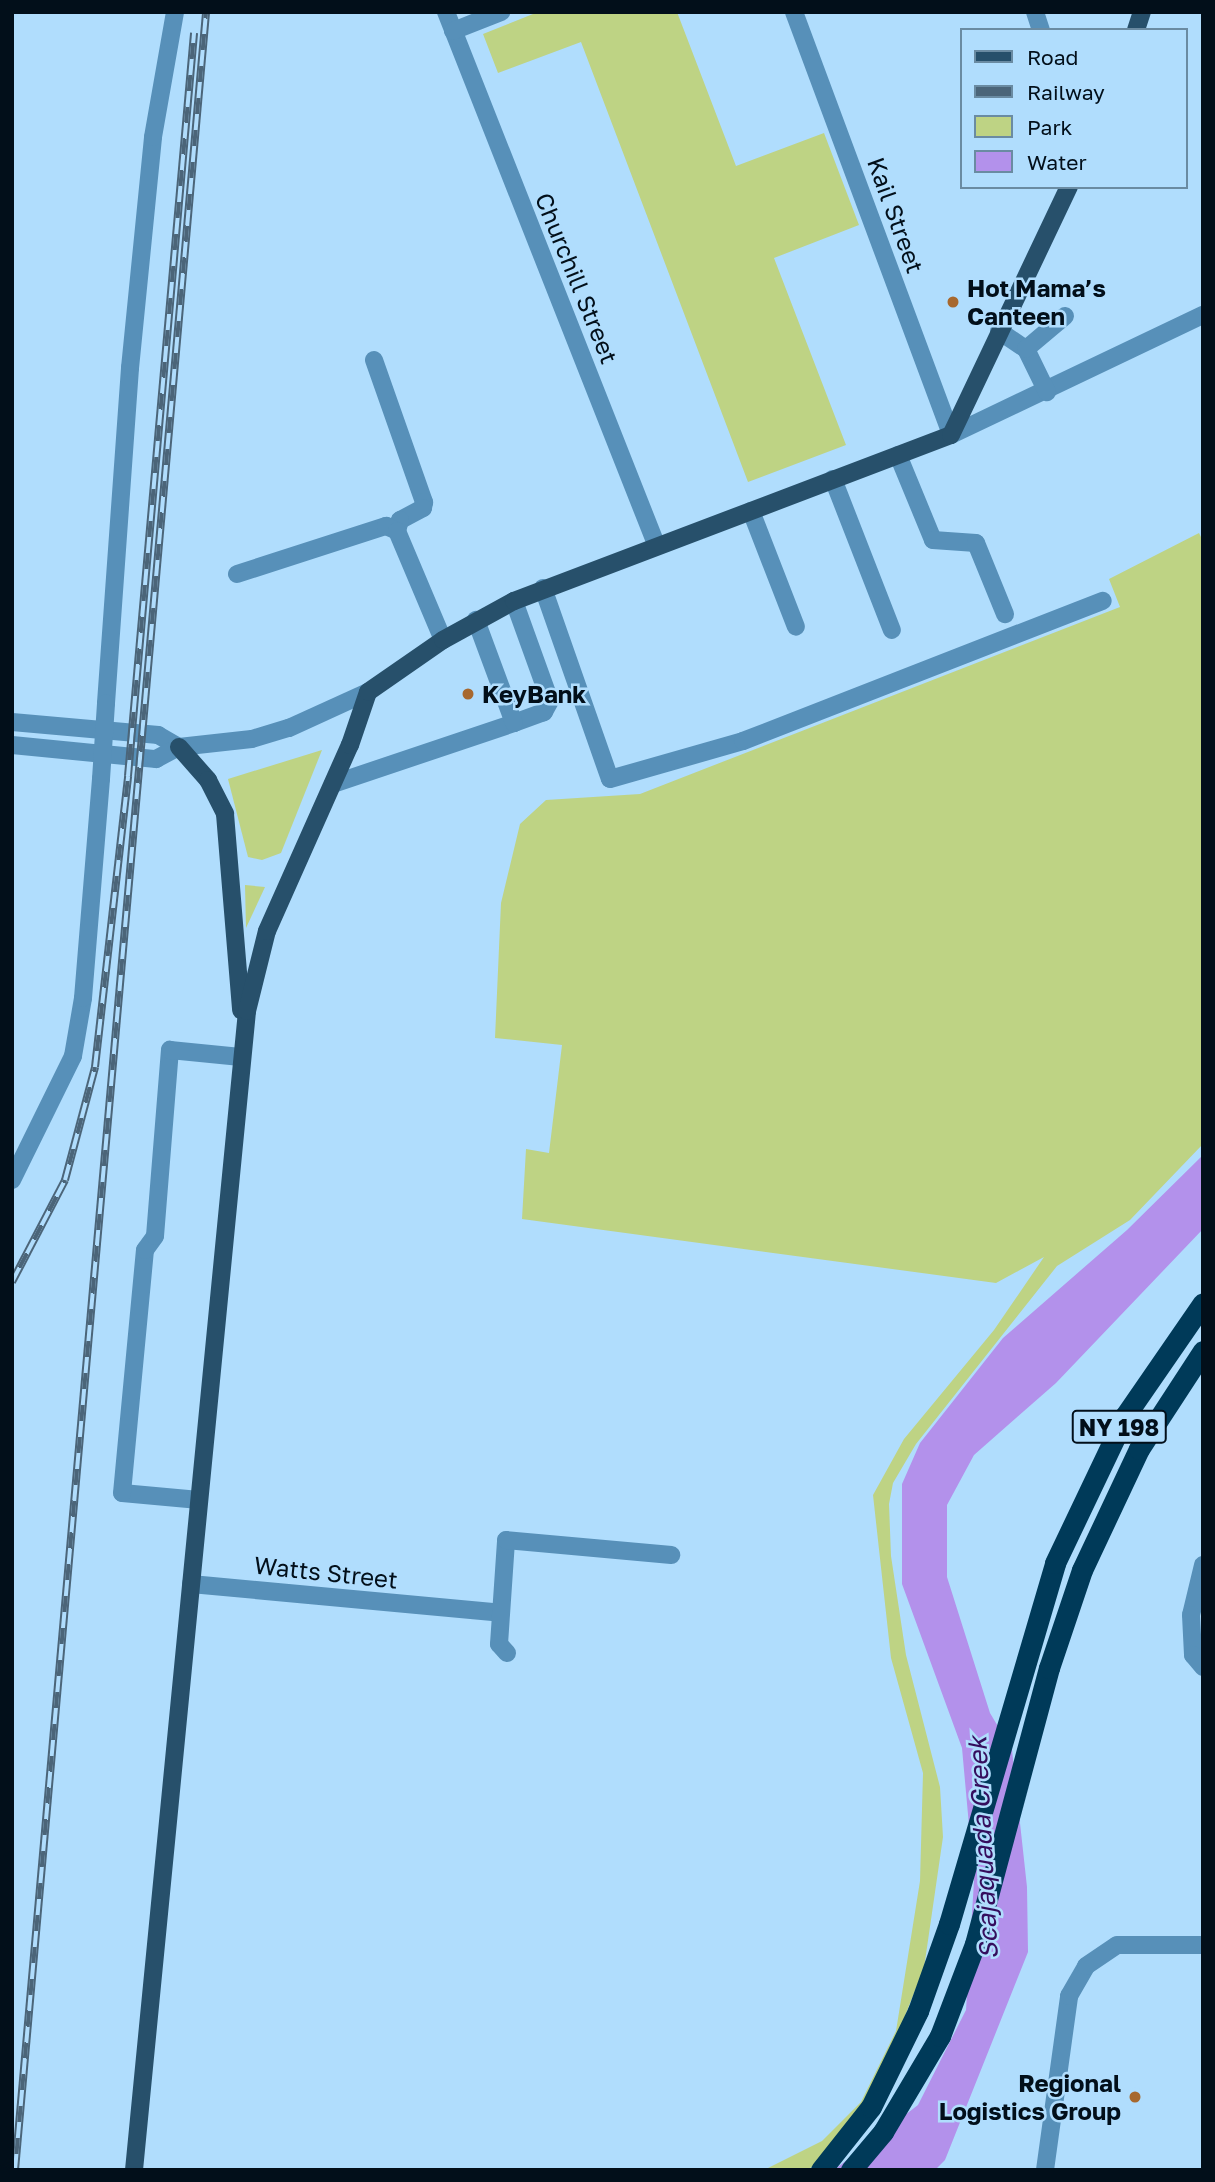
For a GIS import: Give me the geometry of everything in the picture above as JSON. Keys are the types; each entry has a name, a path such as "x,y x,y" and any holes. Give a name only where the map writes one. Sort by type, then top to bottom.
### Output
{"highway":[{"name":"NY 198","path":"821,2170 871,2107 918,2011 949,1924 1055,1563 1125,1416 1203,1303"},
{"name":"NY 198","path":"851,2170 883,2132 944,2024 975,1944 1049,1668 1082,1570 1139,1449 1203,1351"}],"main road":[{"path":"134,2170 243,1038 254,970 267,931 333,784 368,692 476,620 543,588 951,435 1068,189"},
{"path":"179,747 208,780 225,814 243,1038"}],"street":[{"path":"12,1180 73,1056 83,998 131,354 153,137 175,12"},
{"name":"Churchill Street","path":"446,12 656,544"},
{"path":"453,32 501,12"},
{"name":"Kail Street","path":"794,12 951,435"},
{"path":"951,435 1203,315"},
{"path":"1026,349 1065,316"},
{"path":"999,331 1026,349 1047,391"},
{"path":"374,360 424,502 423,508 400,520 397,531 443,640"},
{"path":"898,455 933,540 976,543 1005,614"},
{"path":"834,480 892,630"},
{"path":"751,511 796,627"},
{"path":"237,574 386,526 397,531"},
{"path":"543,588 610,779 743,741 1103,601"},
{"path":"333,784 544,712 550,701 514,601"},
{"path":"476,620 514,723"},
{"path":"12,745 156,759 179,747 252,738 289,729 368,692"},
{"path":"12,722 158,734 179,747"},
{"path":"199,1500 122,1493 145,1250 155,1236 170,1050 241,1057"},
{"path":"507,1653 499,1644 506,1540 671,1555"},
{"path":"1203,1565 1191,1615 1193,1655 1203,1667"},
{"name":"Watts Street","path":"191,1584 501,1614"},
{"path":"1045,2170 1069,1996 1086,1966 1117,1945 1203,1945"}],"green space":[{"path":"538,12 677,12 736,166 824,133 859,225 774,258 846,445 748,482 581,42 498,73 483,34"},
{"path":"1199,533 1203,541 1203,1144 1130,1220 1057,1266 916,1444 893,1483 889,1504 891,1556 906,1655 940,1787 943,1837 924,1968 856,2139 807,2170 764,2170 822,2141 861,2102 896,2031 920,1881 923,1773 891,1658 873,1495 904,1439 994,1330 1044,1257 996,1283 522,1219 526,1149 549,1153 562,1045 495,1038 501,903 520,824 546,800 640,794 1120,607 1109,579"},
{"path":"322,750 281,853 262,860 248,857 228,779"},
{"path":"245,885 265,887 246,928"}],"water":[{"name":"Scajaquada Creek","path":"1203,1155 1203,1229 1056,1383 974,1455 947,1505 947,1577 990,1713 1012,1750 1027,1887 1028,1952 945,2160 935,2170 834,2170 918,2105 966,2010 974,1881 962,1748 902,1584 902,1484 920,1443 1003,1338 1127,1230"}],"railway":[{"path":"15,2170 206,12"},
{"path":"12,1282 65,1180 95,1067 128,776 194,33"}],"place":[{"name":"Hot Mama’s Canteen","path":"953,302"},
{"name":"KeyBank","path":"468,694"},
{"name":"Regional Logistics Group","path":"1135,2097"}]}
